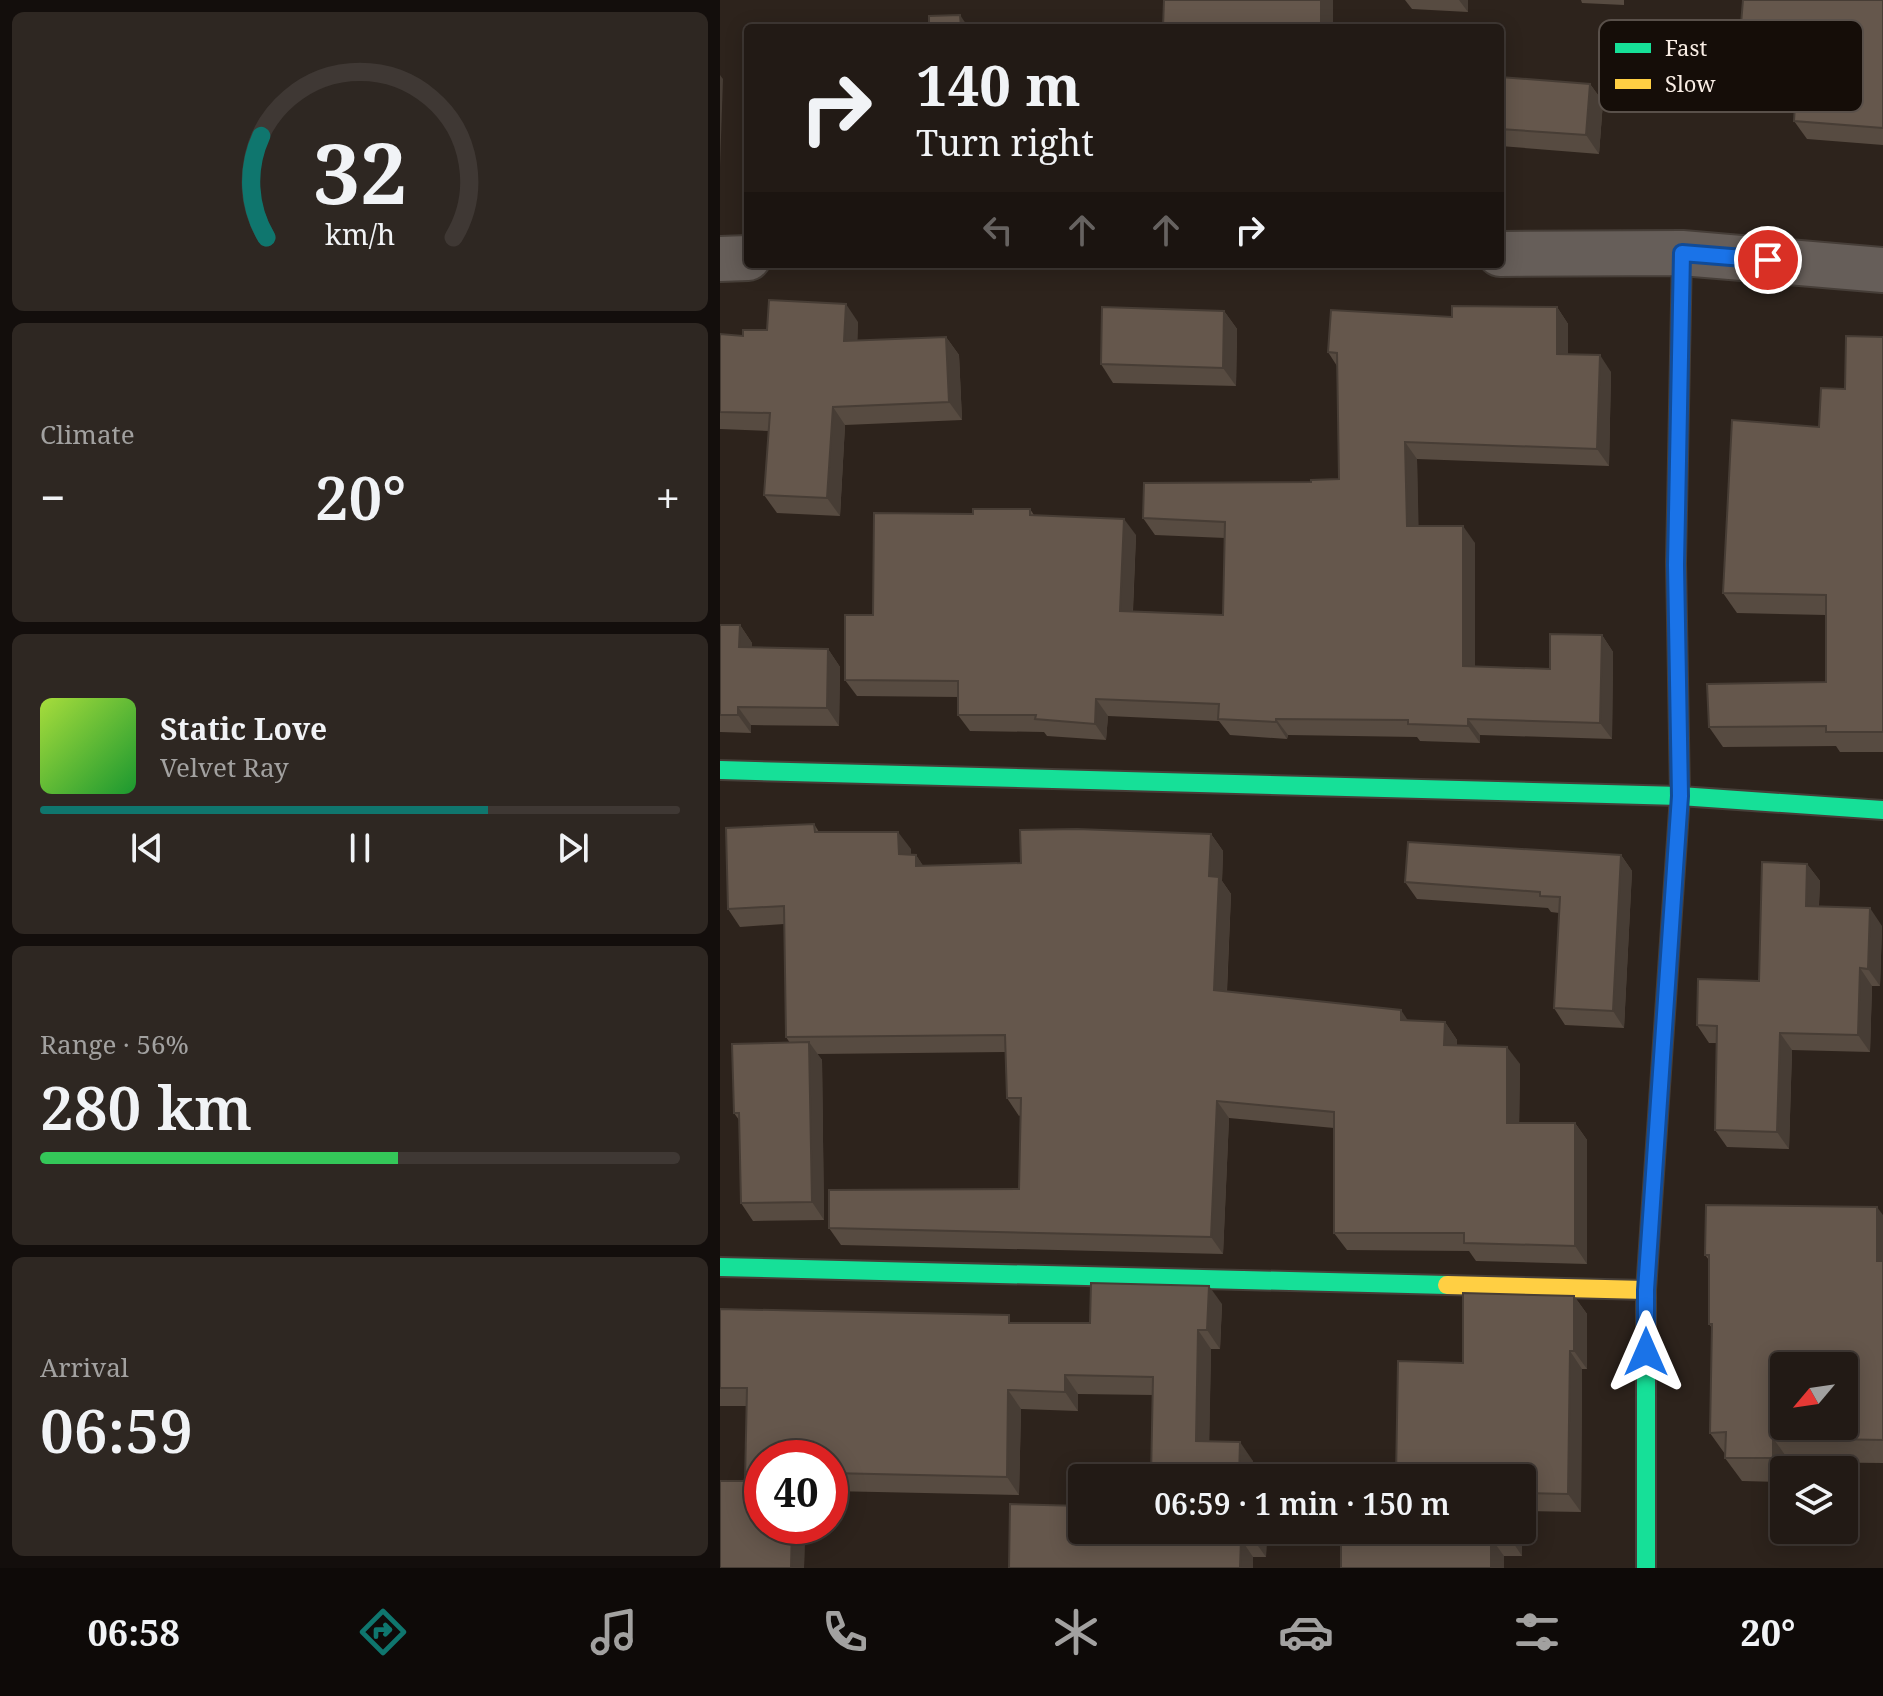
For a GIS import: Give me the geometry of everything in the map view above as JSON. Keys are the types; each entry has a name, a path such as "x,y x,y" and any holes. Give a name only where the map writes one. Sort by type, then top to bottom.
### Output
{"street":[{"path":"1646,1568 1646,1290 1680,796 1676,565 1682,253"},
{"path":"1504,254 1682,253 1883,270"},
{"path":"720,259 744,258"},
{"path":"720,770 1680,796 1883,810"},
{"path":"720,1267 1646,1290"}],"building":[{"path":"1164,0 1321,0 1321,24 1163,24"},
{"path":"1743,0 1883,0 1883,128 1794,121 1795,112 1863,112 1863,20 1741,20"},
{"path":"960,15 961,24 929,24 929,16"},
{"path":"1504,77 1590,84 1586,135 1504,129"},
{"path":"769,300 846,304 844,341 946,337 949,402 833,407 827,498 764,495 770,413 720,412 720,334 743,336 743,330 767,330"},
{"path":"1452,306 1557,307 1557,354 1600,355 1597,449 1405,442 1407,526 1463,526 1463,666 1550,669 1550,634 1602,635 1600,723 1468,719 1468,726 1408,724 1408,720 1276,719 1276,722 1218,719 1219,704 1096,699 1095,724 1035,719 1036,715 958,715 958,681 845,680 845,615 873,615 874,513 973,514 973,509 1030,509 1030,515 1124,519 1120,611 1223,615 1225,522 1143,518 1144,483 1311,482 1339,479 1337,353 1328,352 1331,310 1452,317"},
{"path":"1102,307 1224,311 1223,368 1101,364"},
{"path":"1846,336 1883,337 1883,732 1826,732 1826,726 1709,727 1707,684 1826,682 1826,595 1723,593 1732,420 1819,427 1821,388 1845,389"},
{"path":"720,625 740,625 739,647 828,649 827,708 738,707 738,715 720,715"},
{"path":"814,824 815,832 898,832 899,854 916,855 916,866 1021,863 1020,830 1211,834 1209,876 1219,877 1214,990 1401,1010 1401,1020 1445,1022 1444,1045 1507,1047 1507,1123 1575,1123 1575,1246 1464,1243 1464,1233 1334,1233 1334,1112 1217,1101 1211,1237 829,1228 829,1190 1019,1189 1021,1098 1007,1098 1005,1035 786,1037 784,906 728,909 726,828"},
{"path":"1408,842 1621,855 1613,1011 1554,1008 1560,897 1540,896 1540,892 1405,882"},
{"path":"1762,862 1807,864 1806,906 1870,908 1868,969 1860,968 1858,1035 1780,1033 1777,1132 1715,1130 1717,1026 1697,1025 1698,979 1759,981"},
{"path":"809,1042 812,1202 741,1203 739,1113 734,1113 732,1044"},
{"path":"1706,1205 1877,1207 1877,1261 1883,1261 1883,1440 1858,1440 1858,1352 1770,1352 1770,1440 1773,1440 1773,1456 1725,1458 1726,1432 1710,1433 1712,1324 1709,1324 1709,1255 1705,1255"},
{"path":"1091,1283 1209,1286 1207,1330 1198,1330 1196,1441 1240,1442 1239,1464 1151,1464 1153,1377 1065,1375 1065,1392 1008,1390 1007,1477 848,1473 848,1440 746,1440 747,1388 720,1388 720,1309 1009,1315 1009,1323 1090,1323"},
{"path":"1463,1293 1574,1296 1568,1494 1536,1493 1536,1464 1396,1464 1398,1361 1463,1363"},
{"path":"720,1481 744,1481 744,1544 792,1544 791,1568 720,1568"},
{"path":"1010,1504 1068,1506 1068,1544 1241,1544 1240,1568 1009,1568"},
{"path":"1341,1544 1491,1544 1491,1568 1341,1568"}],"traffic: fast":[{"path":"1646,1568 1646,1290 1680,796 1676,562"},
{"path":"720,770 1680,796 1883,810"},
{"path":"720,1267 1447,1285"}],"traffic: slow":[{"path":"1676,562 1682,253"},
{"path":"1447,1285 1646,1290"}],"route":[{"path":"1646,1352 1646,1290 1680,796 1676,565 1682,253 1768,260"}]}
